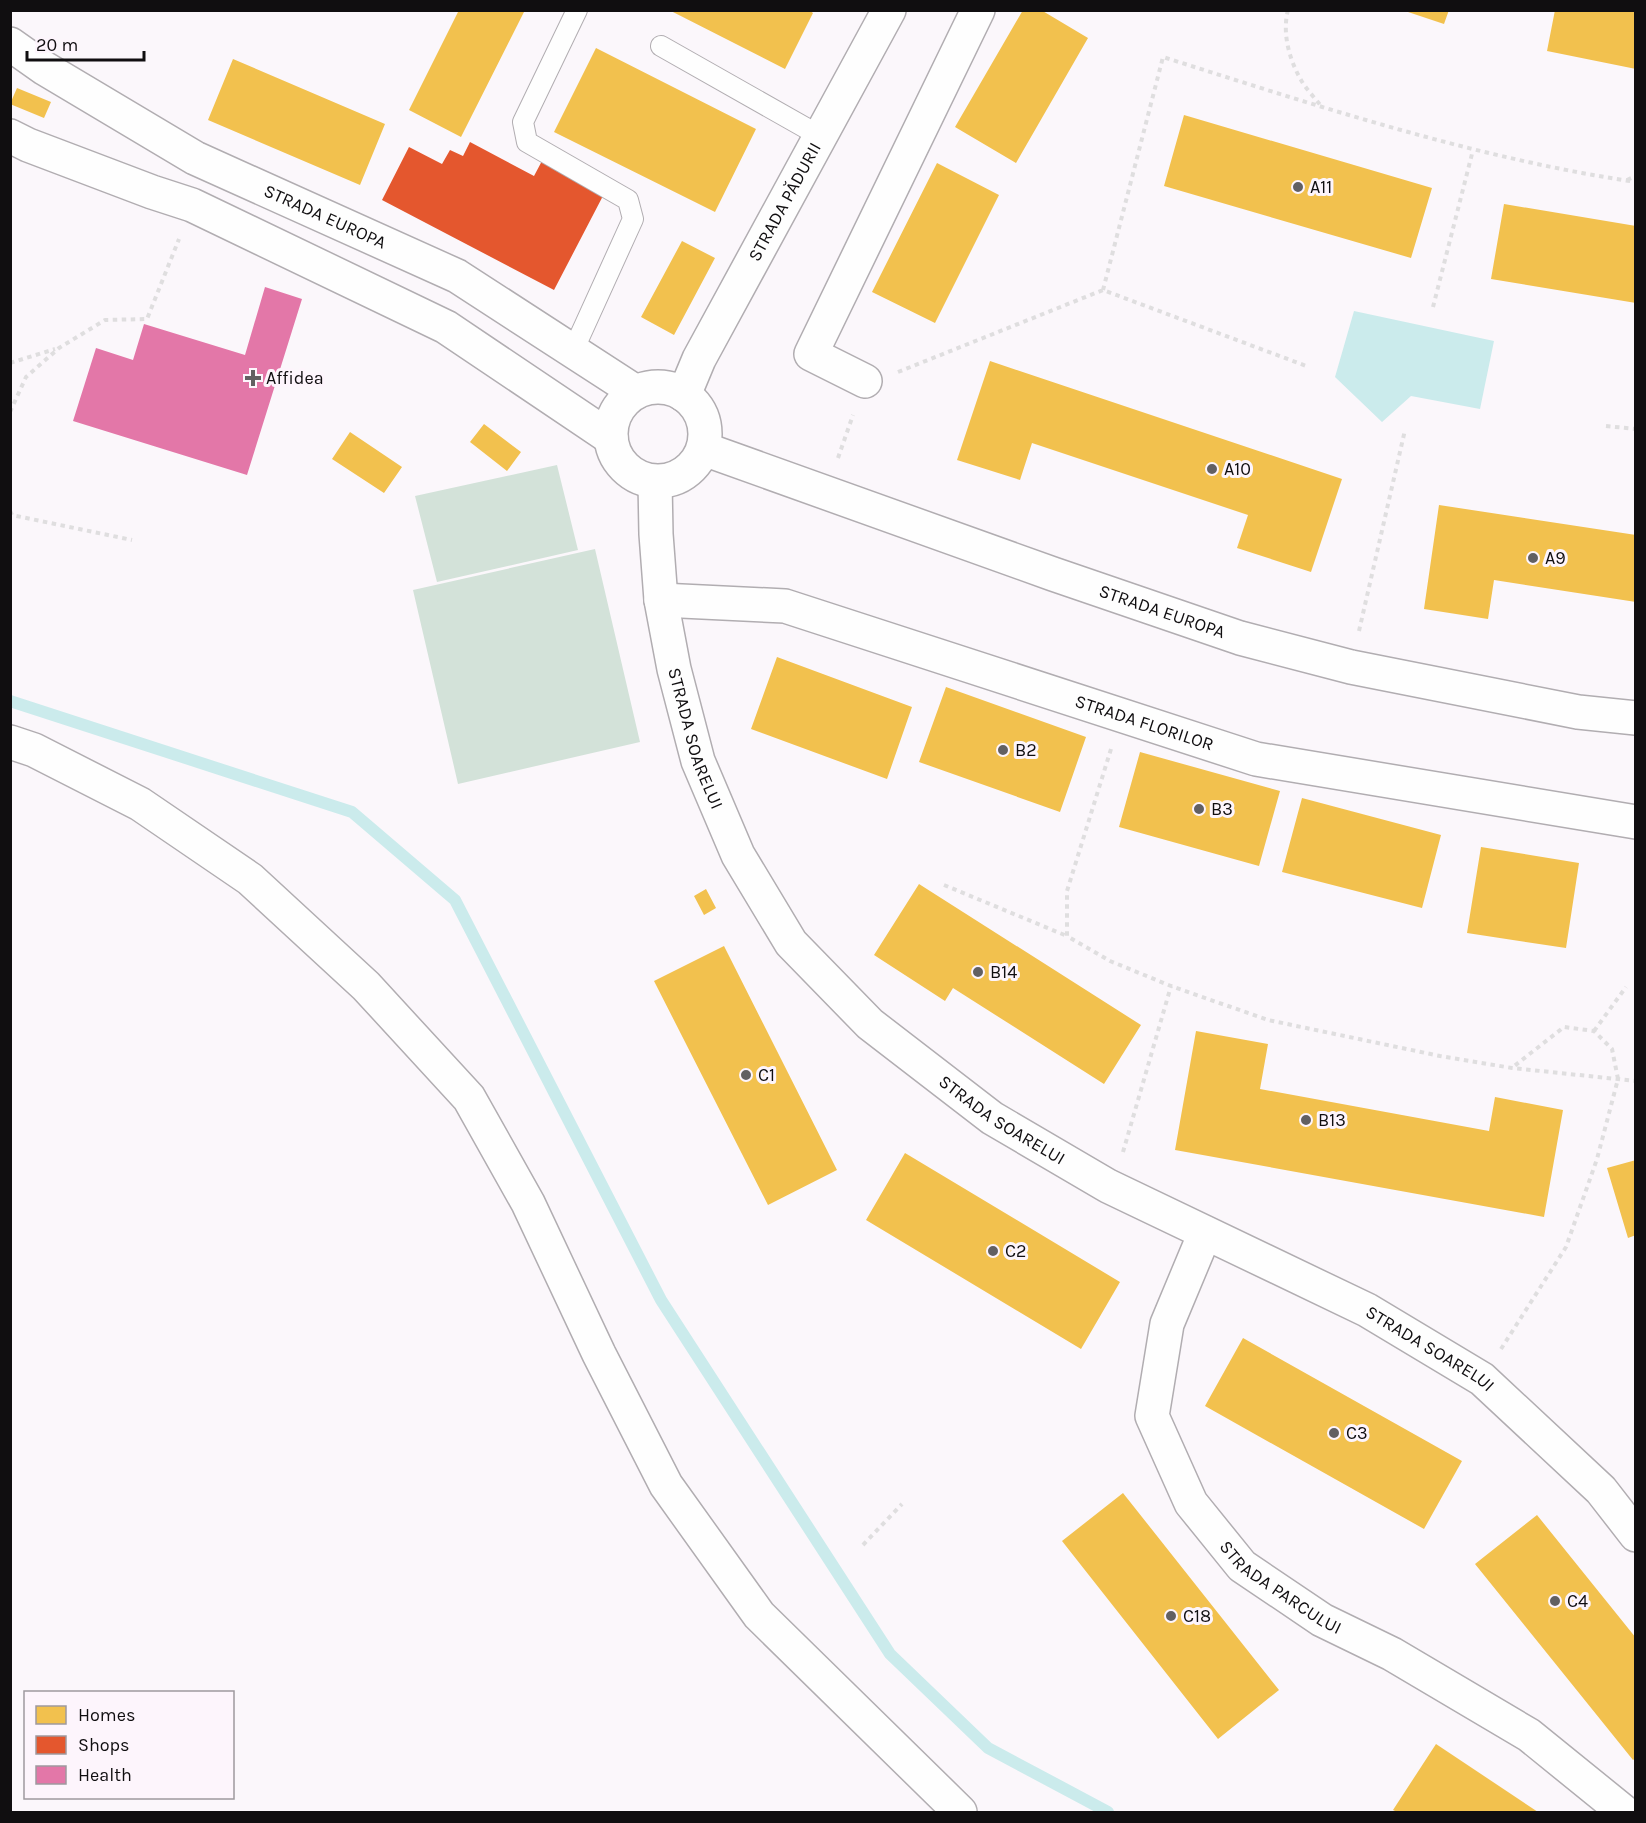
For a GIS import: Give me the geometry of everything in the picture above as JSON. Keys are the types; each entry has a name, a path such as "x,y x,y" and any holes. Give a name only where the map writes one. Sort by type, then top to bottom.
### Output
{"street":[{"name":"STRADA PĂDURII","path":"684,394 699,359 889,10"},
{"path":"865,381 811,354 978,10"},
{"name":"STRADA EUROPA","path":"10,44 44,68 195,158 457,276 636,392"},
{"path":"10,136 28,145 192,205 446,327 611,438"},
{"path":"652,387 669,388 684,394 695,404 703,418 706,433 704,449 693,467 676,479 655,482 639,477 625,468 616,454 611,438 612,425 625,401 636,392 652,387"},
{"name":"STRADA EUROPA","path":"704,449 1240,638 1351,668 1578,712 1635,718"},
{"name":"STRADA SOARELUI","path":"655,482 661,600 674,669 698,761 738,855 791,943 870,1024 992,1118 1108,1186 1367,1310 1482,1379 1601,1490 1635,1535"},
{"name":"STRADA FLORILOR","path":"661,600 785,606 1256,759 1635,822"},
{"path":"10,742 34,750 140,804 250,879 366,986 469,1098 528,1203 599,1354 666,1485 759,1614 960,1812"},
{"name":"STRADA PARCULUI","path":"1205,1233 1167,1324 1152,1416 1191,1503 1242,1566 1322,1620 1392,1654 1529,1735 1624,1812"}],"lane":[{"path":"573,351 633,219 628,200 527,142 522,122 577,10"},
{"path":"661,46 820,136"}],"path":[{"path":"1288,10 1285,33 1291,55 1301,80 1322,107"},
{"path":"1103,290 1163,57 1322,107 1473,150 1635,182"},
{"path":"1432,307 1473,150"},
{"path":"1626,180 1635,176"},
{"path":"10,412 26,377 59,348 105,320 147,319 192,205"},
{"path":"825,493 865,381 894,374 1103,290 1309,367"},
{"path":"10,363 59,348"},
{"path":"1606,426 1635,429"},
{"path":"1351,668 1405,430"},
{"path":"10,511 12,515 132,540"},
{"path":"1068,936 1067,891 1120,716"},
{"path":"944,885 1068,936 1110,961 1171,986 1268,1020 1440,1056 1512,1068 1635,1081"},
{"path":"1108,1186 1122,1155 1171,986"},
{"path":"1594,1031 1626,987"},
{"path":"1482,1379 1566,1247 1597,1160 1618,1079 1612,1049 1594,1031 1564,1027 1512,1068"},
{"path":"863,1545 902,1504"}],"shaded area":[{"path":"557,465 578,550 437,582 415,496"},
{"path":"595,549 640,742 458,784 413,590"}],"water":[{"path":"1354,311 1494,341 1480,409 1411,396 1382,422 1335,377"}],"building: Homes":[{"path":"459,10 525,10 461,137 409,110"},
{"path":"669,10 809,10 813,13 785,69"},
{"path":"1023,10 1041,10 1088,38 1016,163 955,127"},
{"path":"1402,10 1449,10 1444,24"},
{"path":"1555,10 1636,10 1636,69 1547,51"},
{"path":"596,48 756,129 715,212 554,132"},
{"path":"233,59 385,124 360,185 208,120"},
{"path":"17,88 51,102 44,118 10,104"},
{"name":"A11","path":"1184,115 1432,188 1411,258 1164,186"},
{"path":"937,163 999,195 935,323 872,292"},
{"path":"1504,204 1636,226 1636,303 1491,279"},
{"path":"682,241 715,258 674,335 641,317"},
{"name":"A10","path":"990,361 1342,479 1311,572 1237,548 1248,515 1032,443 1020,480 957,460"},
{"path":"484,424 521,452 507,471 470,442"},
{"path":"350,432 402,467 384,493 332,459"},
{"name":"A9","path":"1439,505 1636,535 1636,602 1494,580 1488,619 1424,609"},
{"path":"777,657 912,707 887,779 751,729"},
{"name":"B2","path":"946,687 1086,737 1060,812 919,762"},
{"name":"B3","path":"1140,752 1280,791 1259,866 1119,827"},
{"path":"1302,798 1441,835 1422,908 1282,872"},
{"path":"1481,847 1579,863 1566,948 1467,933"},
{"name":"B14","path":"919,884 1141,1025 1104,1084 953,988 945,1001 874,955"},
{"path":"706,889 716,908 704,915 694,896"},
{"name":"C1","path":"724,946 837,1170 768,1205 654,981"},
{"name":"B13","path":"1196,1031 1268,1044 1260,1089 1489,1131 1495,1097 1563,1110 1544,1217 1175,1150"},
{"name":"C2","path":"905,1153 1120,1282 1081,1349 866,1220"},
{"path":"1636,1160 1636,1235 1628,1238 1607,1168"},
{"name":"C3","path":"1243,1338 1462,1461 1424,1529 1205,1406"},
{"name":"C18","path":"1123,1493 1279,1690 1218,1739 1062,1541"},
{"name":"C4","path":"1537,1515 1636,1638 1636,1758 1633,1760 1475,1564"},
{"path":"1436,1744 1538,1812 1397,1812 1393,1810"}],"building: Shops":[{"path":"470,142 534,176 543,159 605,192 554,290 382,200 409,147 442,164 450,150 463,156"}],"building: Health":[{"path":"265,287 302,299 247,475 73,421 96,348 133,360 144,324 245,355"}],"waterway":[{"path":"10,701 352,812 455,900 661,1300 890,1654 988,1748 1108,1812"}],"place":[{"name":"A11","path":"1298,187"},
{"name":"Affidea","path":"253,378"},
{"name":"A10","path":"1212,469"},
{"name":"A9","path":"1533,558"},
{"name":"B2","path":"1003,750"},
{"name":"B3","path":"1199,809"},
{"name":"B14","path":"978,972"},
{"name":"C1","path":"746,1075"},
{"name":"B13","path":"1306,1120"},
{"name":"C2","path":"993,1251"},
{"name":"C3","path":"1334,1433"},
{"name":"C4","path":"1555,1601"},
{"name":"C18","path":"1171,1616"}]}
